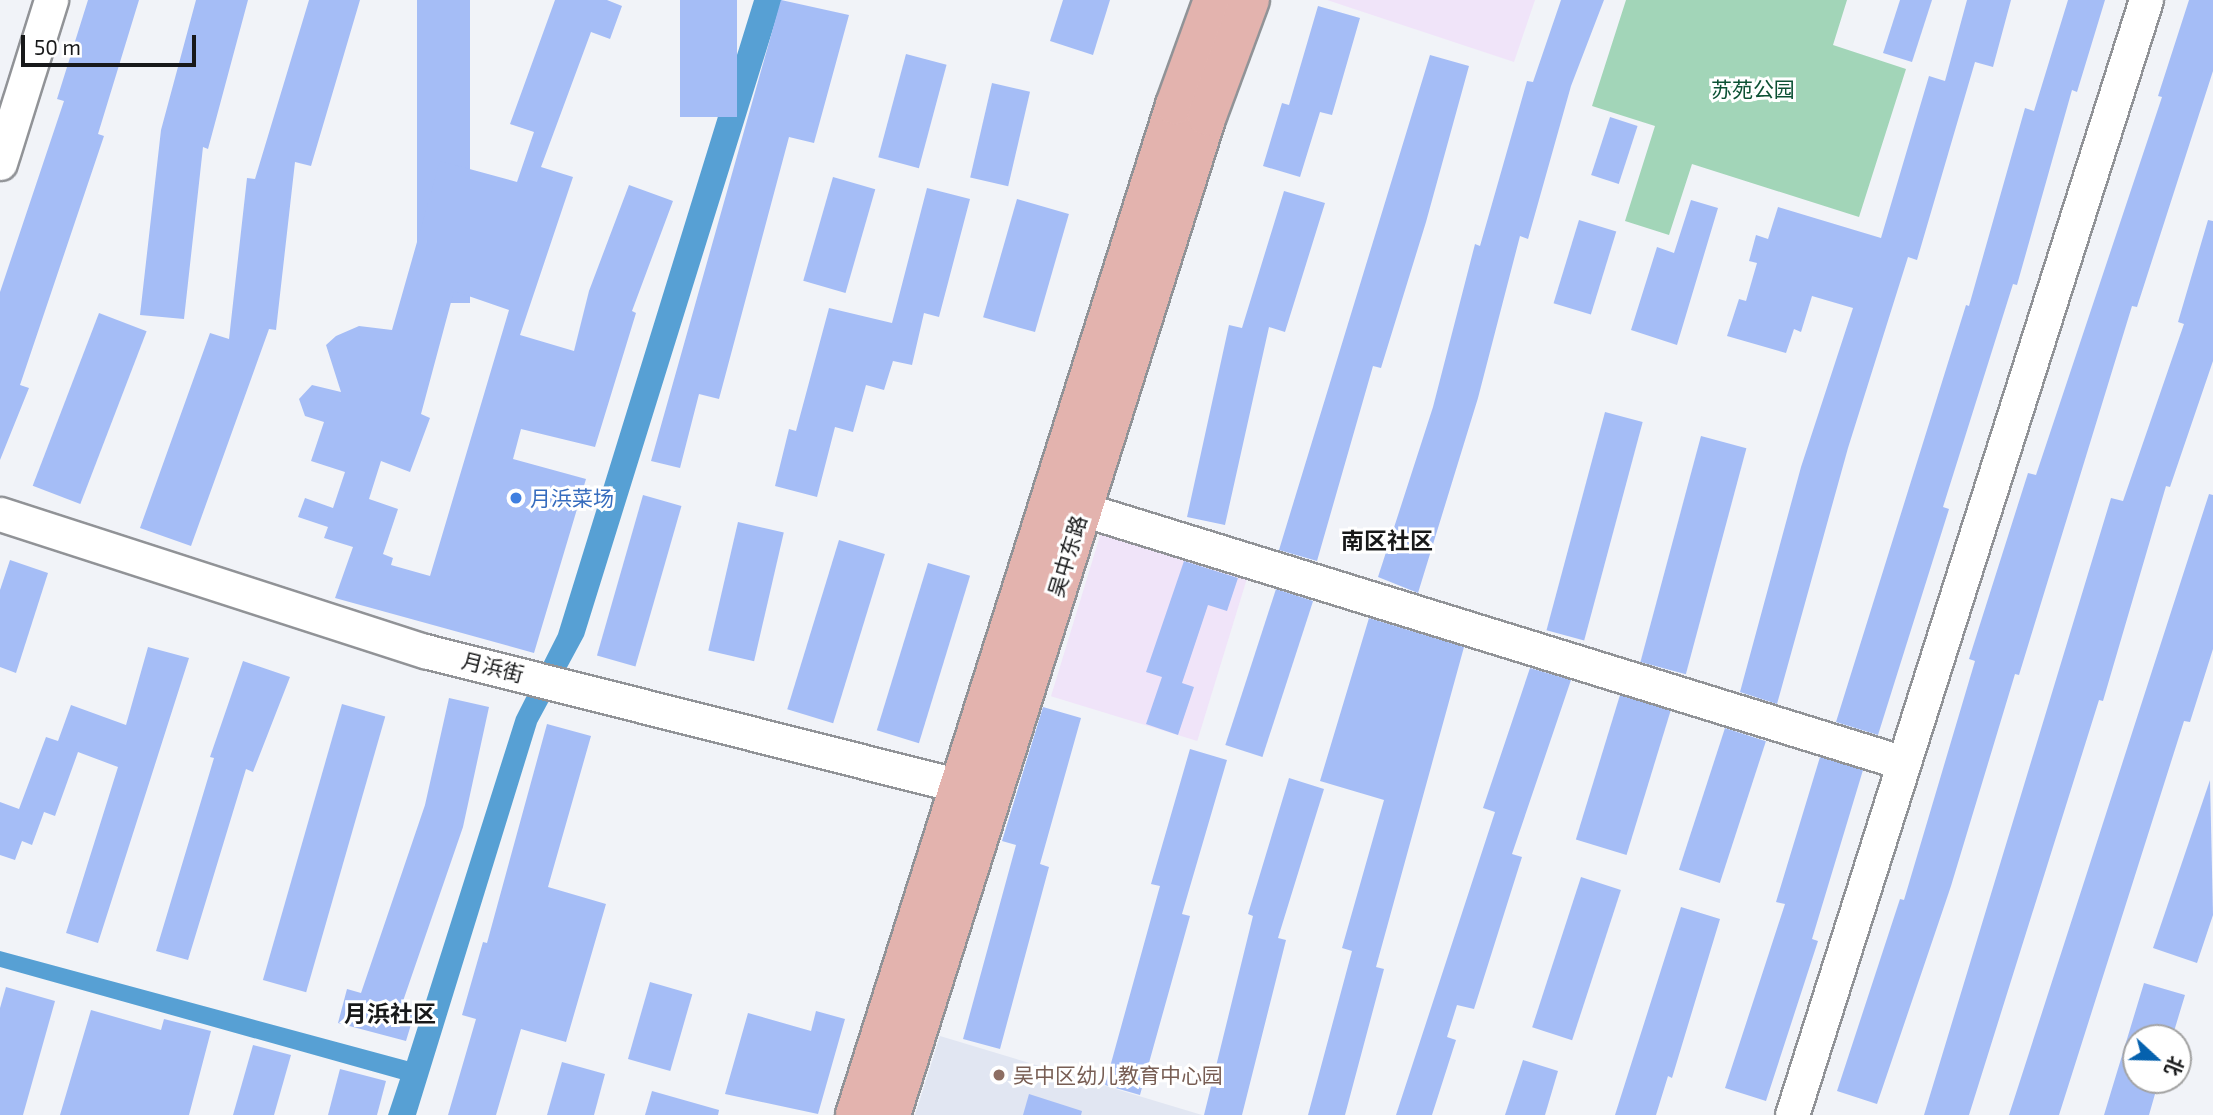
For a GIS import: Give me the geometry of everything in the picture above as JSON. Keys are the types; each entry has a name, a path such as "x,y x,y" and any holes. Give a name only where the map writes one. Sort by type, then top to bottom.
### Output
{"main road":[{"name":"吴中东路","path":"891,1115 977,789 1175,105 1213,0"},
{"name":"吴中东路","path":"855,1115 1082,509 1207,116 1250,0"}],"street":[{"path":"0,163 51,0"},
{"path":"1792,1115 2146,0"},
{"path":"1082,509 1904,763"},
{"name":"月浜街","path":"0,514 425,651 977,789"}],"shaded area":[{"path":"1327,0 1535,0 1514,62"},
{"path":"1103,526 1249,571 1197,741 1051,696"},
{"name":"吴中区幼儿教育中心园","path":"940,1036 1202,1115 915,1115"}],"green space":[{"name":"苏苑公园","path":"1626,0 1847,0 1833,45 1906,69 1859,217 1692,164 1669,235 1625,221 1655,126 1592,106"}],"water":[{"path":"754,0 782,0 584,636 537,723 416,1115 388,1115 400,1079 0,967 0,951 407,1061 516,717 558,634"}],"building":[{"path":"88,0 139,0 98,134 104,136 20,385 29,388 0,460 0,292 64,101 57,99"},
{"path":"196,0 248,0 208,149 203,147 184,319 140,315 161,130"},
{"path":"309,0 360,0 311,166 295,162 276,330 269,329 191,546 140,528 210,333 229,339 247,178 255,179"},
{"path":"417,0 470,0 470,303 417,303"},
{"path":"555,0 607,0 622,6 610,39 591,32 541,167 573,177 520,335 574,351 589,291 629,185 673,201 632,311 636,313 595,447 521,429 513,459 586,479 534,653 335,598 353,547 324,538 328,527 298,517 305,498 333,508 345,472 311,461 324,422 305,416 299,399 312,385 341,392 326,345 336,336 359,326 392,330 440,161 517,182 534,132 510,124","holes":["454,291 509,310 430,576 391,565 393,558 383,554 398,509 369,499 381,461 410,472 430,418 421,414"]},
{"path":"680,0 737,0 737,117 680,117"},
{"path":"781,0 849,15 814,143 789,137 719,399 699,394 680,468 651,461"},
{"path":"1063,0 1110,0 1093,55 1050,41"},
{"path":"1561,0 1604,0 1571,86 1528,239 1520,236 1478,398 1418,593 1378,577 1433,407 1475,244 1480,246 1527,81 1533,82"},
{"path":"1900,0 1932,0 1912,62 1883,53"},
{"path":"1967,0 2011,0 1993,67 1975,62 1917,260 1908,257 1848,448 1777,704 1740,692 1801,467 1853,308 1812,296 1801,332 1794,329 1786,353 1727,336 1739,299 1746,301 1757,263 1749,261 1756,235 1768,239 1778,207 1881,238 1929,76 1945,81"},
{"path":"2068,0 2105,0 2077,92 2072,90 2017,285 2013,284 1943,507 1949,509 1878,735 1836,722 1966,305 1969,306 2025,108 2034,111"},
{"path":"2189,0 2213,0 2213,71 2137,307 2132,306 2019,675 2015,674 1951,886 1877,1104 1837,1091 1900,899 1904,900 1975,661 1969,659 2028,473 2036,475 2162,97 2158,96"},
{"path":"1318,6 1360,18 1332,115 1320,112 1300,177 1263,166 1282,103 1289,105"},
{"path":"906,54 947,65 919,168 878,157"},
{"path":"1430,55 1469,66 1426,222 1381,368 1373,366 1317,561 1279,550"},
{"path":"992,83 1030,92 1008,186 970,178"},
{"path":"1610,117 1638,126 1619,184 1591,175"},
{"path":"833,177 875,189 846,293 803,281"},
{"path":"927,188 970,199 939,317 924,313 912,365 893,361 884,390 866,385 853,432 835,427 817,497 775,486 789,429 796,431 829,308 892,323"},
{"path":"1284,191 1325,203 1285,332 1269,327 1225,525 1187,517 1229,325 1242,328"},
{"path":"1017,199 1069,214 1035,332 983,317"},
{"path":"1691,200 1718,208 1677,345 1631,330 1657,247 1674,253"},
{"path":"1579,220 1616,231 1591,315 1554,303"},
{"path":"2208,220 2213,221 2213,361 2170,487 2166,486 2103,701 2099,700 1969,1115 1924,1115 2111,498 2123,501 2184,324 2178,322"},
{"path":"99,313 147,331 80,504 33,486"},
{"path":"1605,412 1643,422 1584,640 1547,630"},
{"path":"1701,436 1746,448 1686,674 1640,662"},
{"path":"2209,494 2213,495 2213,649 2190,722 2184,721 2059,1115 2009,1115"},
{"path":"643,495 681,506 635,667 597,656"},
{"path":"738,522 784,533 754,661 708,651"},
{"path":"839,540 885,554 833,723 787,709"},
{"path":"10,560 48,573 16,673 0,667 0,590"},
{"path":"1184,561 1238,578 1227,611 1208,605 1182,683 1194,687 1178,735 1146,724 1162,677 1146,672"},
{"path":"928,563 970,576 919,743 877,730"},
{"path":"1276,589 1313,601 1262,757 1225,745"},
{"path":"1369,618 1464,647 1376,967 1384,969 1345,1115 1308,1115 1352,951 1342,948 1384,800 1320,781"},
{"path":"148,647 189,658 98,943 66,933 118,767 78,752 55,816 44,812 32,845 22,841 15,860 0,855 0,802 19,809 46,737 58,741 71,705 126,725"},
{"path":"243,661 290,677 253,772 246,769 188,960 156,951 214,758 210,757"},
{"path":"1530,668 1571,680 1512,854 1522,857 1474,1009 1457,1005 1447,1037 1456,1040 1432,1115 1396,1115 1495,812 1483,808"},
{"path":"1620,695 1671,710 1627,855 1576,839"},
{"path":"449,698 489,707 463,827 402,1004 416,1008 406,1041 338,1023 347,989 361,993 425,805"},
{"path":"342,704 385,716 306,992 263,980"},
{"path":"1043,707 1081,718 1040,864 1049,867 1000,1049 963,1039 1016,845 1002,841"},
{"path":"547,724 591,736 548,887 606,904 566,1042 521,1029 496,1115 448,1115 476,1019 462,1015 483,942 487,943"},
{"path":"1725,728 1766,741 1720,883 1679,870"},
{"path":"1190,749 1227,760 1182,914 1190,916 1140,1095 1105,1085 1160,886 1151,884"},
{"path":"1820,757 1863,770 1812,939 1818,941 1766,1101 1725,1088 1785,904 1776,902"},
{"path":"1289,778 1324,789 1278,938 1286,940 1242,1115 1204,1115 1253,916 1248,914"},
{"path":"2210,780 2213,915 2197,963 2153,948"},
{"path":"1581,877 1621,890 1572,1040 1532,1027"},
{"path":"1681,907 1720,919 1672,1078 1668,1076 1656,1115 1615,1115"},
{"path":"650,982 692,994 670,1071 628,1059"},
{"path":"2144,983 2185,995 2176,1024 2132,1024"},
{"path":"6,987 55,1001 23,1115 0,1115 0,1008"},
{"path":"91,1010 161,1030 164,1019 211,1031 189,1115 60,1115"},
{"path":"816,1011 845,1019 818,1114 725,1094 748,1013 811,1031"},
{"path":"253,1045 291,1055 274,1115 233,1115"},
{"path":"2122,1056 2122,1094 2155,1094 2149,1115 2104,1115"},
{"path":"1523,1060 1558,1071 1545,1115 1505,1115"},
{"path":"562,1062 605,1074 594,1115 547,1115"},
{"path":"340,1069 386,1081 377,1115 328,1115"},
{"path":"652,1091 719,1110 718,1115 645,1115"},
{"path":"1029,1094 1082,1111 1081,1115 1023,1115"}],"place":[{"name":"月浜菜场","path":"516,498"},
{"name":"吴中区幼儿教育中心园","path":"999,1075"}],"district":[{"name":"南区社区","path":"1387,540"},
{"name":"月浜社区","path":"390,1013"}]}
